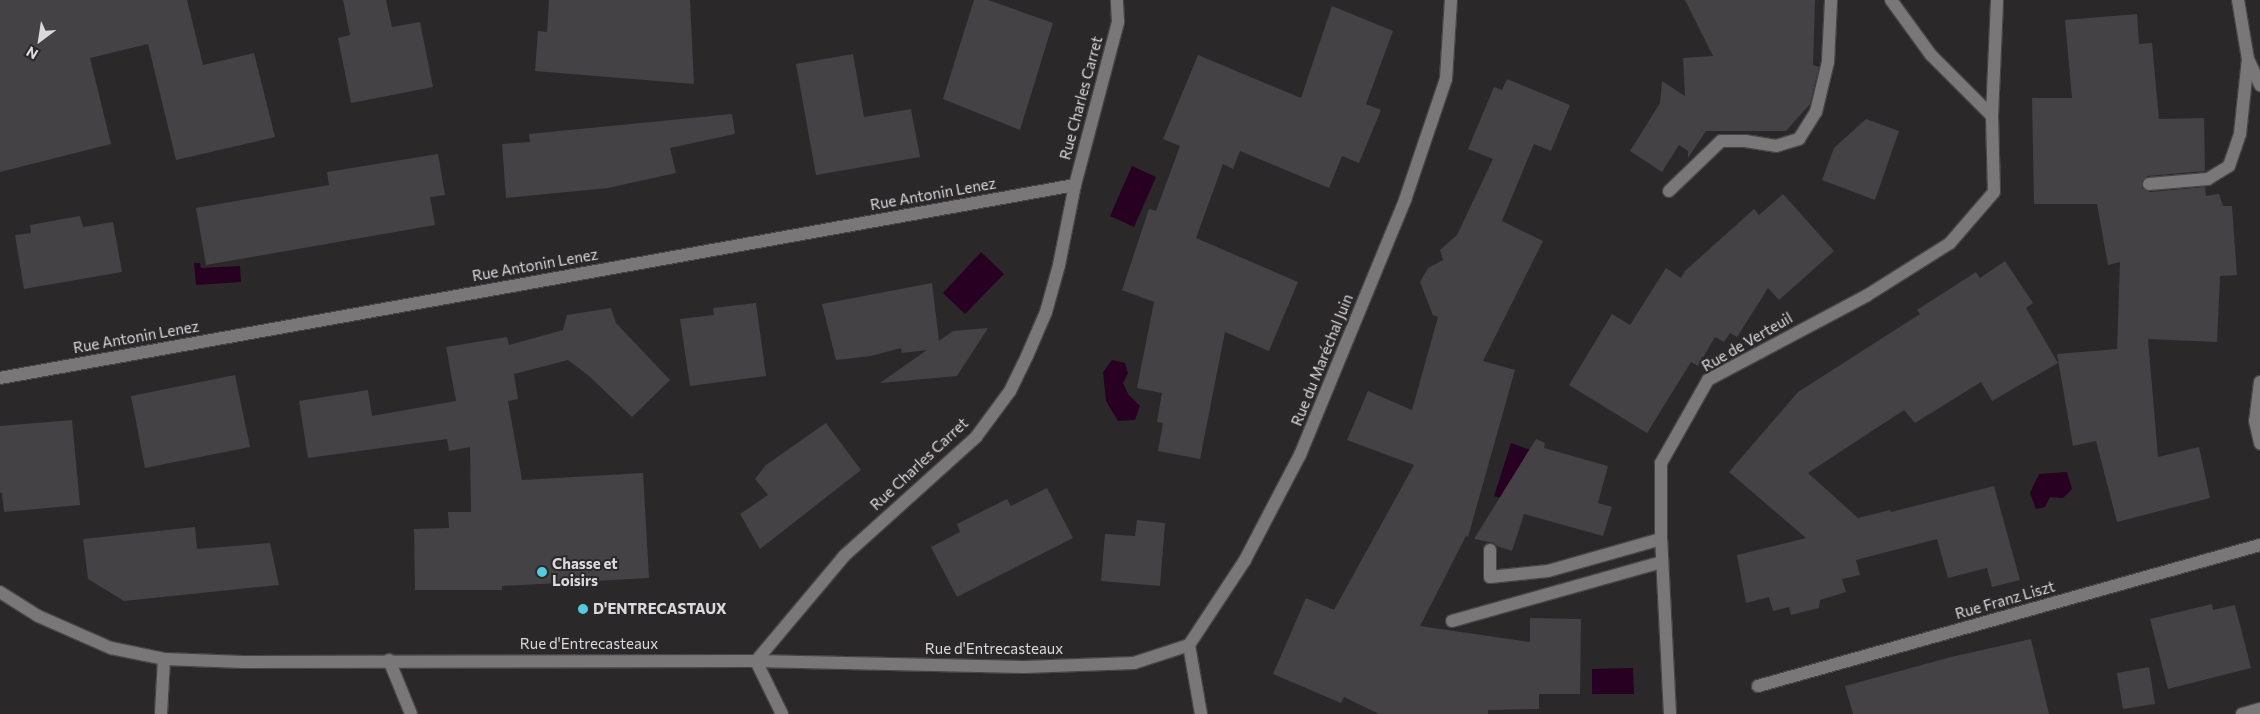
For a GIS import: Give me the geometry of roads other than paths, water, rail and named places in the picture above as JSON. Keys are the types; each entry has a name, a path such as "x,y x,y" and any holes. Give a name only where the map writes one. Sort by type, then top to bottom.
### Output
{"street":[{"name":"Rue Charles Carret","path":"756,661 844,556 976,437 1010,391 1046,312 1059,265 1075,185 1118,22 1116,0"},
{"name":"Rue du Maréchal Juin","path":"1189,645 1245,560 1300,455 1405,200 1446,79 1451,0"},
{"path":"1670,191 1722,141 1745,141 1776,146 1798,138 1816,112 1828,62 1831,0"},
{"path":"1891,0 1931,55 1992,116"},
{"name":"Rue de Verteuil","path":"1670,714 1661,539 1661,463 1708,380 1866,296 1950,243 1994,192 1992,116 1997,0"},
{"path":"2238,0 2248,59 2260,85"},
{"path":"2149,184 2208,179 2229,166 2240,134 2248,59"},
{"name":"Rue Antonin Lenez","path":"0,378 1075,185"},
{"path":"2260,382 2255,421 2260,443"},
{"path":"1490,550 1490,576 1548,572 1661,539"},
{"name":"Rue Franz Liszt","path":"1758,686 2260,545"},
{"path":"1452,621 1662,562"},
{"name":"Rue d'Entrecasteaux","path":"0,592 38,616 111,648 164,659 243,662 389,660 756,661 1024,668 1134,663 1189,645"},
{"path":"1189,645 1202,714"},
{"path":"161,714 164,659"},
{"path":"389,660 411,714"},
{"path":"756,661 782,714"},
{"path":"2242,714 2260,709"}],"place":[{"name":"Chasse et Loisirs","path":"542,572"},
{"name":"D'ENTRECASTAUX","path":"583,609"}]}
